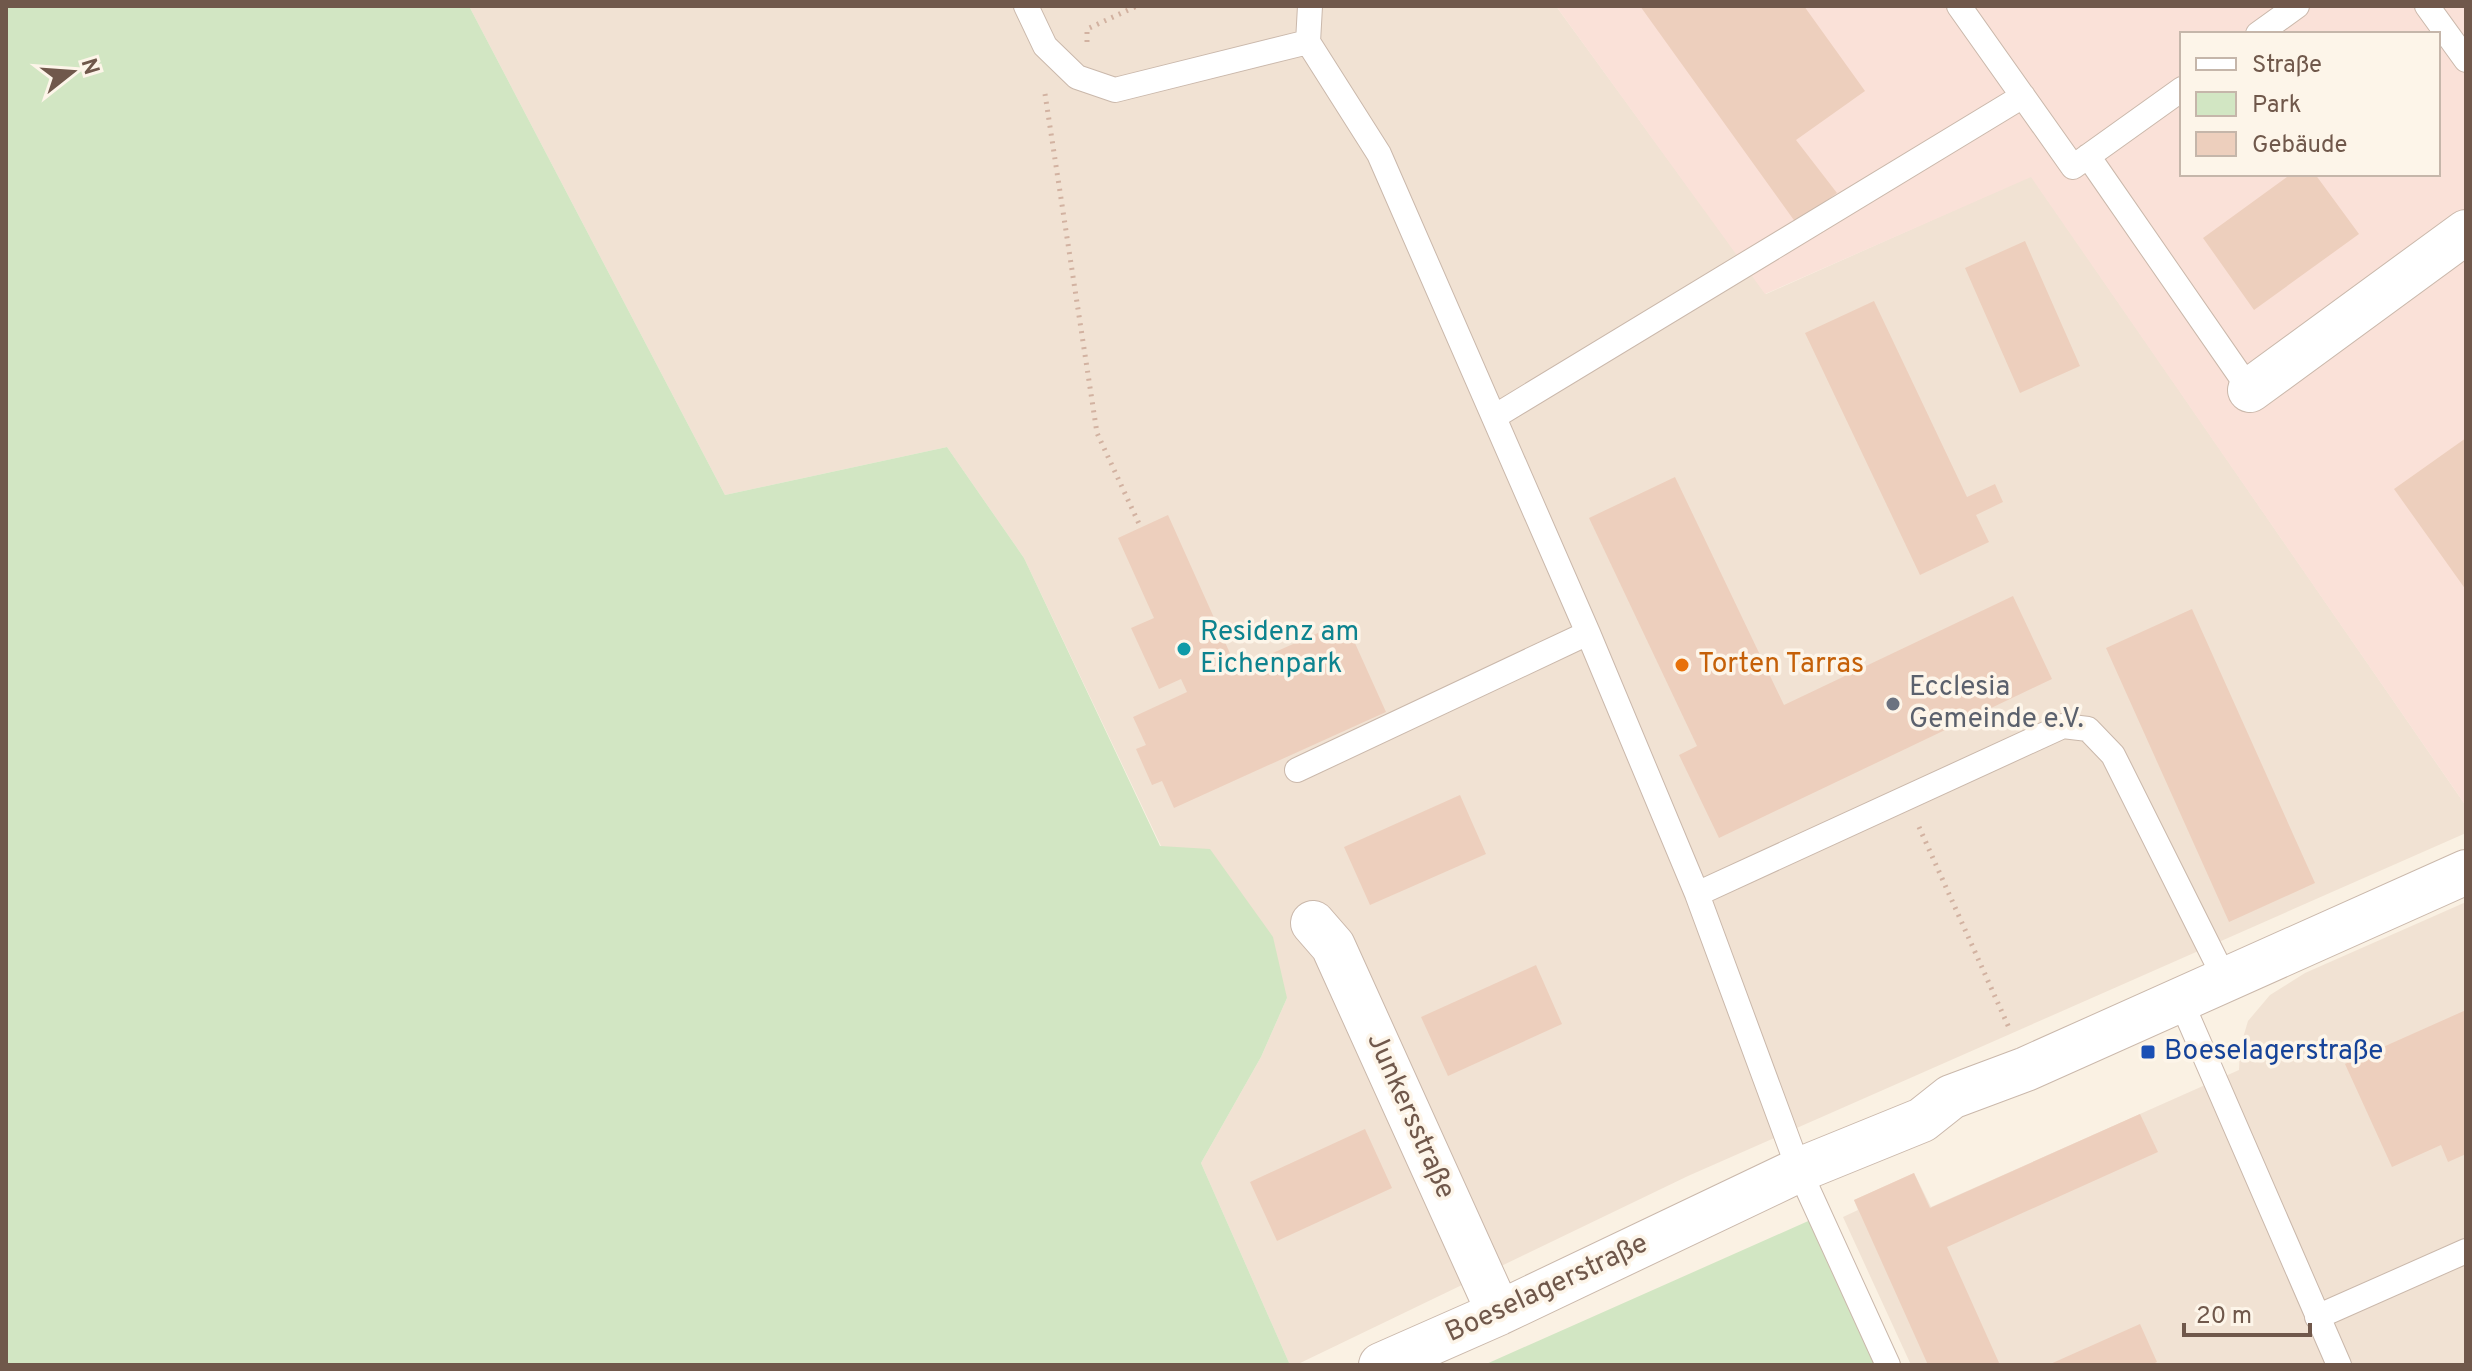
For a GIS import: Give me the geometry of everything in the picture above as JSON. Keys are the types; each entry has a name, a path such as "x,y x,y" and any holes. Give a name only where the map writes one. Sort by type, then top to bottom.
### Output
{"street":[{"path":"2250,390 2466,232"},
{"name":"Boeselagerstraße","path":"1381,1365 1499,1313 1799,1170 1922,1120 1951,1097 2026,1069 2466,872"},
{"name":"Junkersstraße","path":"1313,923 1333,946 1499,1313"}],"lane":[{"path":"1026,6 1045,46 1077,77 1115,90 1308,42"},
{"path":"1310,6 1308,42 1379,154 1588,633 1697,894 1799,1170 1888,1365"},
{"path":"1959,6 2073,167 2180,90"},
{"path":"2261,32 2297,6"},
{"path":"2427,6 2466,60"},
{"path":"1494,417 2023,96"},
{"path":"2088,156 2250,390"},
{"path":"1297,770 1588,633"},
{"path":"1697,894 2063,726 2088,729 2113,755 2225,979"},
{"path":"2180,999 2339,1365"},
{"path":"2317,1317 2466,1251"}],"path":[{"path":"1137,6 1087,29 1087,46 1045,89 1097,433 1141,528"},
{"path":"1907,799 2026,1069"}],"shaded area":[{"path":"469,6 1556,6 1766,294 2031,176 2466,806 2466,833 1688,1176 1296,1365 1290,1365 1201,1163 1261,1057 1287,998 1161,846 1024,558 947,447 725,495"},
{"path":"1556,6 2466,6 2466,806 2031,177 1765,294"},
{"path":"2466,902 2466,1365 1911,1365 1843,1217 1858,1210 1854,1200 1914,1173 1931,1207 2239,1070 2240,1048 2248,1021 2270,995 2305,973"}],"green space":[{"path":"6,6 469,6 725,495 947,447 1024,558 1160,846 1210,849 1273,937 1287,998 1261,1057 1201,1163 1290,1365 6,1365"},
{"path":"1815,1218 1880,1365 1484,1365"}],"building":[{"path":"1640,6 1804,6 1865,91 1796,140 1837,193 1796,223"},
{"path":"2288,176 2316,176 2359,234 2254,310 2203,238"},
{"path":"2025,241 2080,366 2020,393 1965,268"},
{"path":"1874,301 1967,497 1995,484 2003,502 1976,515 1989,542 1920,575 1805,333"},
{"path":"2466,438 2466,590 2394,489"},
{"path":"1675,477 1784,705 2013,596 2052,679 1719,838 1679,755 1697,746 1589,518"},
{"name":"Residenz am Eichenpark","path":"1168,515 1237,669 1345,621 1386,712 1174,808 1162,781 1152,785 1136,749 1146,745 1133,717 1187,692 1181,679 1159,689 1131,628 1154,618 1118,538"},
{"path":"2192,609 2315,883 2229,922 2106,648"},
{"path":"1460,795 1486,854 1370,905 1344,847"},
{"path":"1536,965 1562,1024 1448,1076 1421,1017"},
{"path":"2466,1010 2466,1154 2448,1162 2441,1145 2392,1167 2345,1064"},
{"path":"2140,1114 2158,1152 1947,1247 2000,1365 1928,1365 1854,1200 1914,1173 1930,1208"},
{"path":"1365,1129 1392,1188 1277,1241 1250,1182"},
{"path":"2140,1324 2157,1362 2150,1365 2048,1365"}],"place":[{"name":"Residenz am Eichenpark","path":"1184,649"},
{"name":"Torten Tarras","path":"1682,665"},
{"name":"Ecclesia Gemeinde e.V.","path":"1893,704"},
{"name":"Boeselagerstraße","path":"2148,1052"}]}
